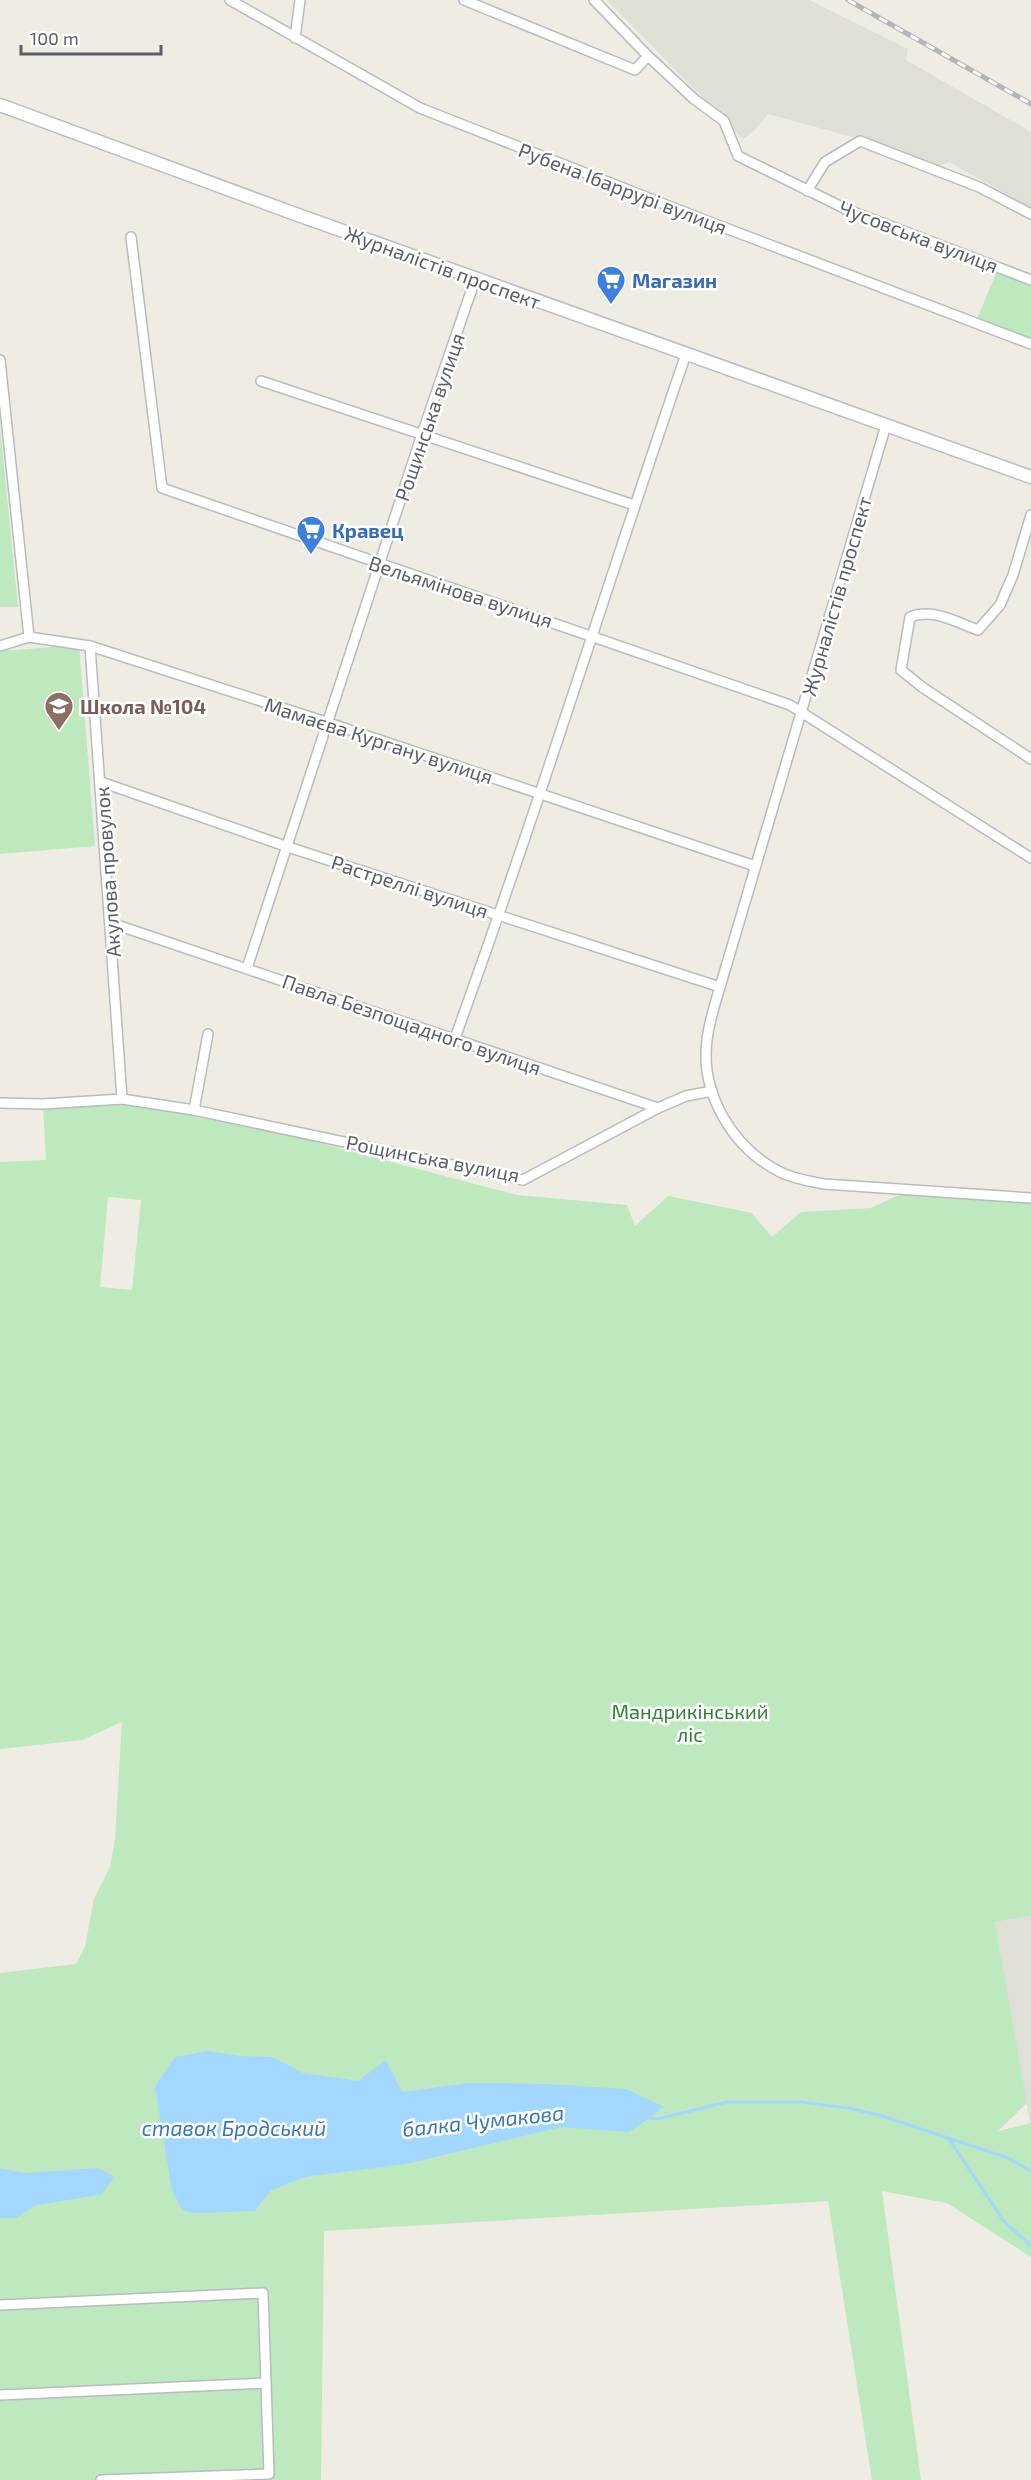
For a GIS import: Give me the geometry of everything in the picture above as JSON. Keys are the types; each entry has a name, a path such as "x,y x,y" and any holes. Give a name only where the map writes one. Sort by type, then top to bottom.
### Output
{"main road":[{"name":"Журналістів проспект","path":"0,105 287,211 1031,477"}],"street":[{"name":"Рубена Ібаррурі вулиця","path":"230,0 420,108 707,221 1031,344"},
{"path":"295,38 300,0"},
{"path":"464,0 635,70 648,56"},
{"name":"Чусовська вулиця","path":"594,0 648,56 694,99 724,121 738,156 807,191 1031,280"},
{"path":"807,191 825,162 860,141 979,187 1031,214"},
{"name":"Вельямінова вулиця","path":"131,237 162,488 379,565 591,634 790,705 802,713"},
{"name":"Рощинська вулиця","path":"247,968 422,434 476,278"},
{"path":"455,1038 500,915 591,634 686,354"},
{"path":"0,360 29,637"},
{"path":"261,381 634,505"},
{"name":"Журналістів проспект","path":"886,425 802,713 1031,858"},
{"path":"1031,515 1013,575 1000,604 978,630 933,613 921,613 910,617 901,670 922,687 1031,759"},
{"name":"Мамаєва Кургану вулиця","path":"0,646 29,637 90,646 329,723 755,866"},
{"name":"Акулова провулок","path":"90,646 122,1099"},
{"path":"802,713 755,866 706,1041 712,1091 729,1129 758,1159 781,1173 802,1180 824,1184 1031,1198"},
{"name":"Растреллі вулиця","path":"101,782 288,847 720,987"},
{"name":"Павла Безпощадного вулиця","path":"111,923 658,1108"},
{"path":"194,1110 208,1034"},
{"path":"658,1108 686,1096 712,1091"},
{"name":"Рощинська вулиця","path":"0,1103 44,1104 122,1099 194,1110 523,1180 658,1108"},
{"path":"0,2305 263,2293 269,2474 101,2480"},
{"path":"0,2395 266,2383"}],"shaded area":[{"path":"607,0 809,0 908,49 906,60 1031,132 1031,208 949,162 938,167 897,149 768,114 754,131 743,139"},
{"path":"1031,1916 1031,2129 995,1922"}],"green space":[{"path":"997,271 1031,283 1031,338 977,319"},
{"path":"0,427 18,607 0,607"},
{"path":"79,645 95,846 0,854 0,651"},
{"name":"Мандрикінський ліс","path":"93,1100 194,1110 517,1195 627,1205 635,1226 668,1196 752,1213 772,1237 801,1212 871,1208 910,1190 1031,1198 1031,1916 995,1922 1027,2103 998,2131 1031,2123 1031,2257 947,2203 882,2191 921,2480 872,2480 828,2201 324,2231 321,2480 0,2480 0,1973 76,1964 85,1947 94,1899 110,1867 115,1840 122,1722 82,1740 0,1749 0,1162 46,1160 43,1104","holes":["108,1197 141,1200 132,1290 100,1287"]}],"water":[{"name":"ставок Бродський","path":"207,2051 240,2056 272,2057 303,2073 358,2081 386,2060 402,2092 470,2083 547,2084 626,2089 664,2107 629,2132 561,2127 406,2164 304,2177 270,2191 255,2211 197,2213 183,2211 172,2191 155,2086 175,2057"},
{"path":"0,2168 24,2173 98,2168 114,2177 102,2194 33,2206 17,2218 0,2218"}],"waterway":[{"name":"балка Чумакова","path":"648,2118 657,2119 727,2102 801,2102 848,2108 879,2115 1008,2158 1031,2171"},
{"path":"949,2139 1003,2220 1031,2246"}],"railway":[{"path":"848,0 1031,104"}],"place":[{"name":"Магазин","path":"611,306"},
{"name":"Кравец","path":"311,556"},
{"name":"Школа №104","path":"59,732"}]}
